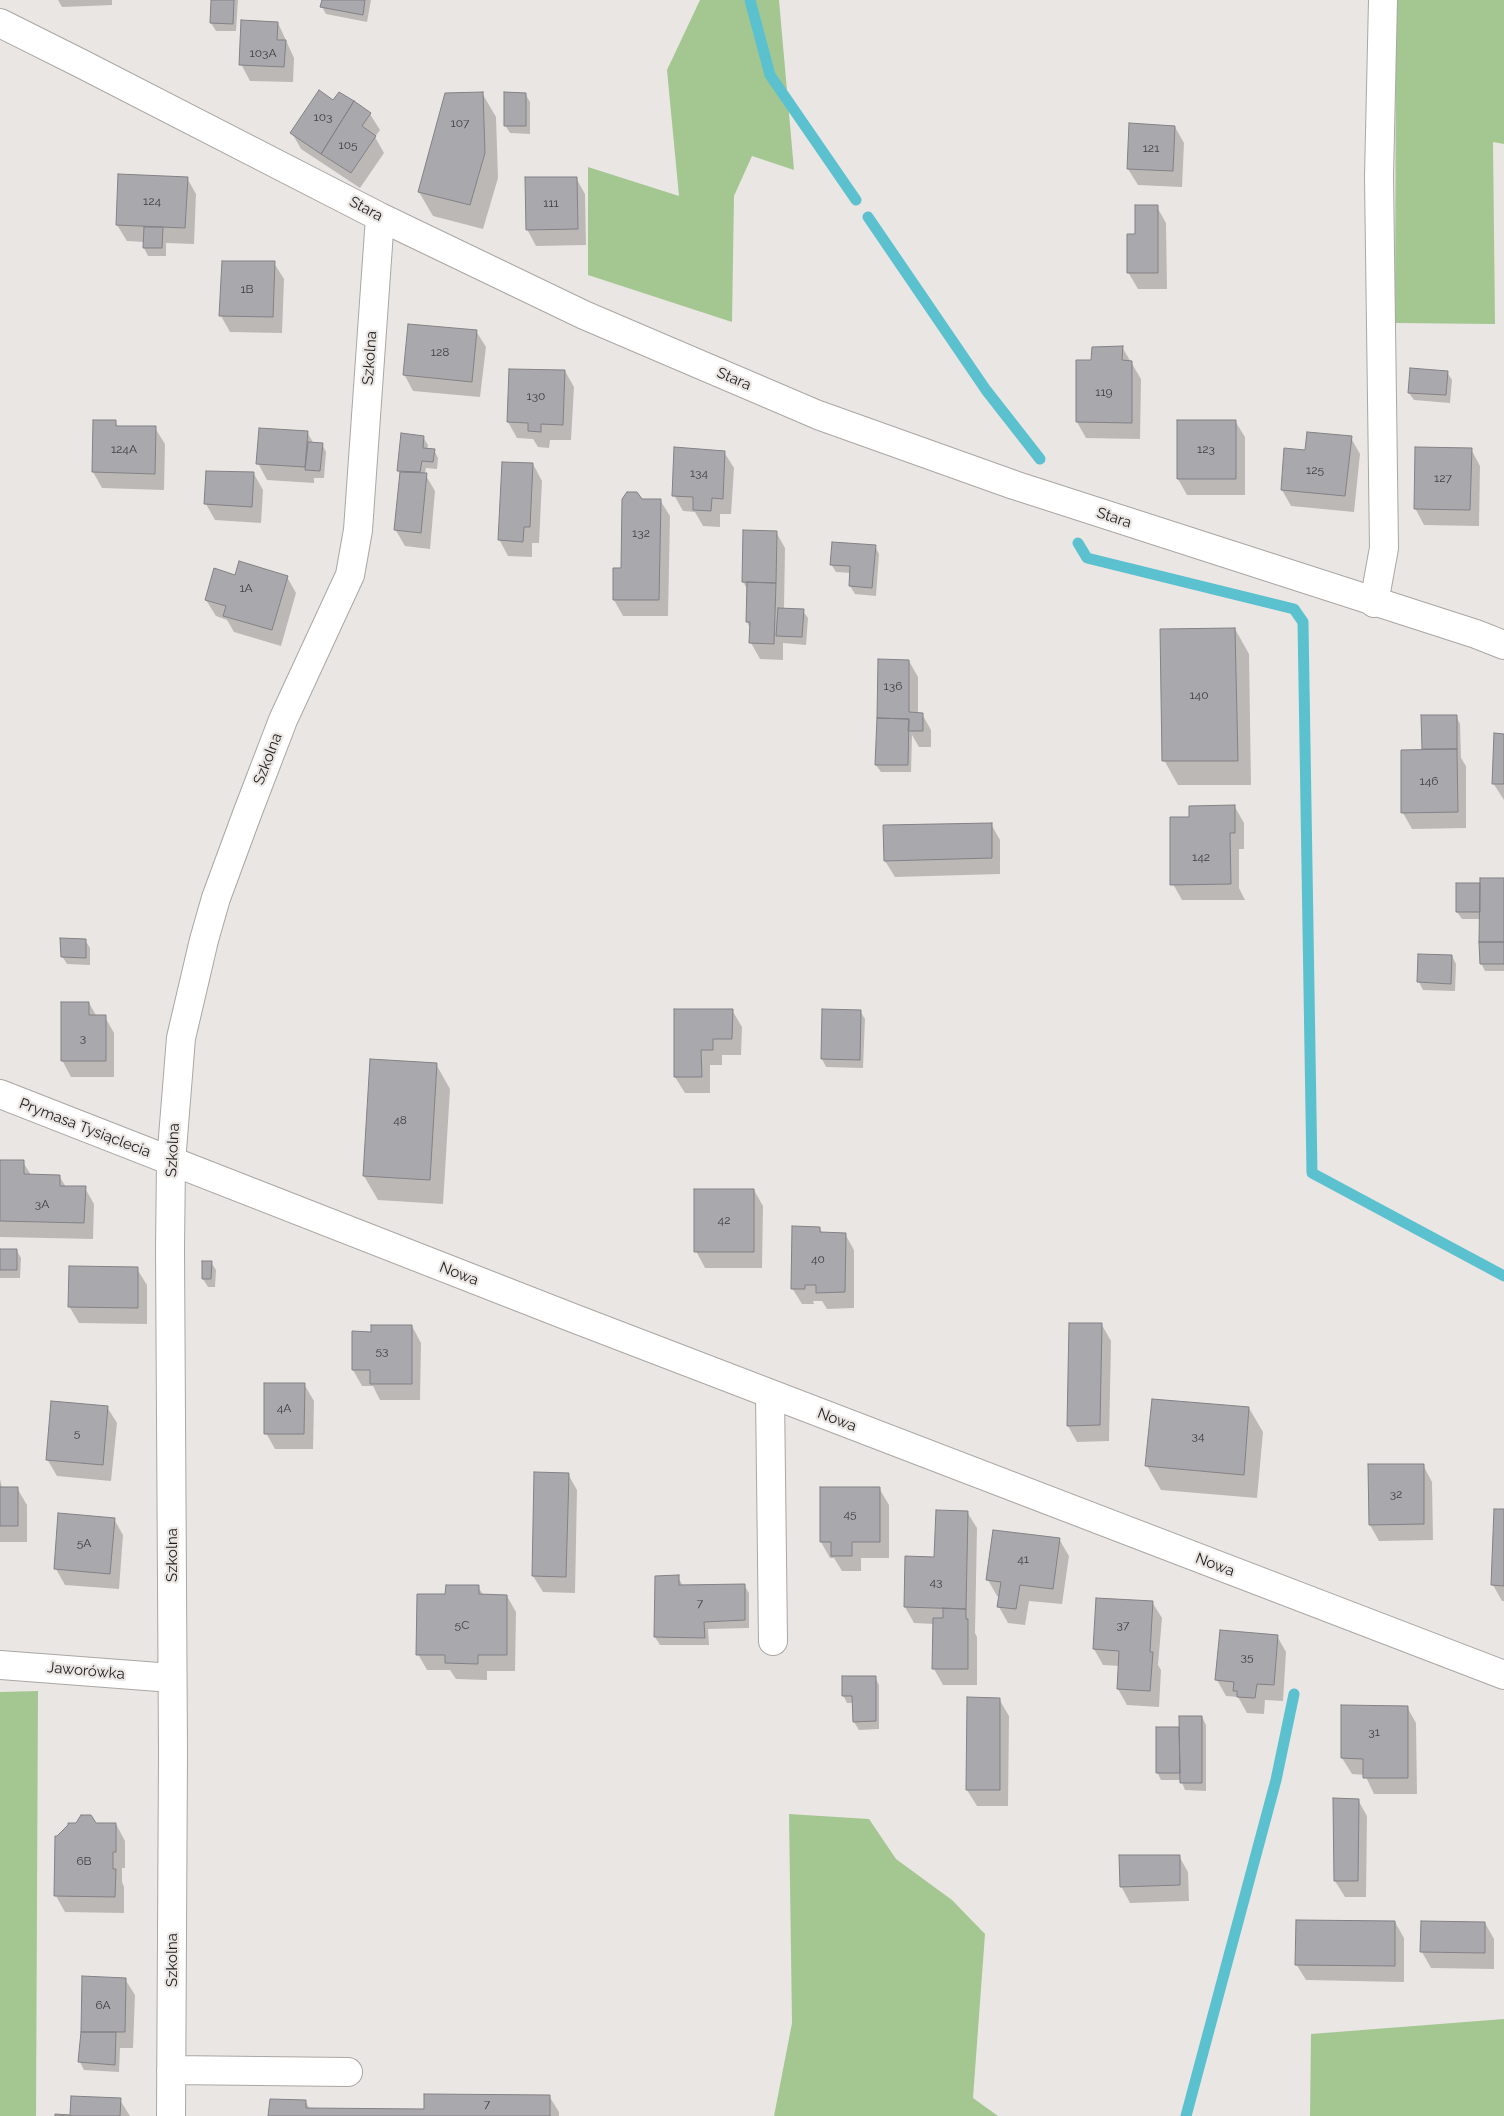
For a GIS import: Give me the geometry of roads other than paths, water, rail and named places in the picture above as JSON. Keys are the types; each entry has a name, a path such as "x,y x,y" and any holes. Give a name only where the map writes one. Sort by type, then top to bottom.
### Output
{"street":[{"path":"1374,603 1384,548 1379,177 1383,0"},
{"name":"Stara","path":"0,23 380,217 584,315 818,415 1014,485 1374,603 1476,634 1504,645"},
{"name":"Szkolna","path":"171,2116 171,1162 181,1038 216,898 283,720 350,575 358,530 380,217"},
{"name":"Prymasa Tysiąclecia","path":"0,1094 171,1162"},
{"name":"Nowa","path":"171,1162 1504,1675"},
{"path":"770,1394 773,1642"},
{"name":"Jaworówka","path":"0,1665 172,1678"},
{"path":"171,2070 348,2072"}],"waterway":[{"path":"750,0 770,75 856,200"},
{"path":"868,217 986,390 1040,459"},
{"path":"1078,543 1087,558 1294,609 1303,622 1312,1173 1504,1276"},
{"path":"1186,2116 1276,1780 1294,1694"}]}
